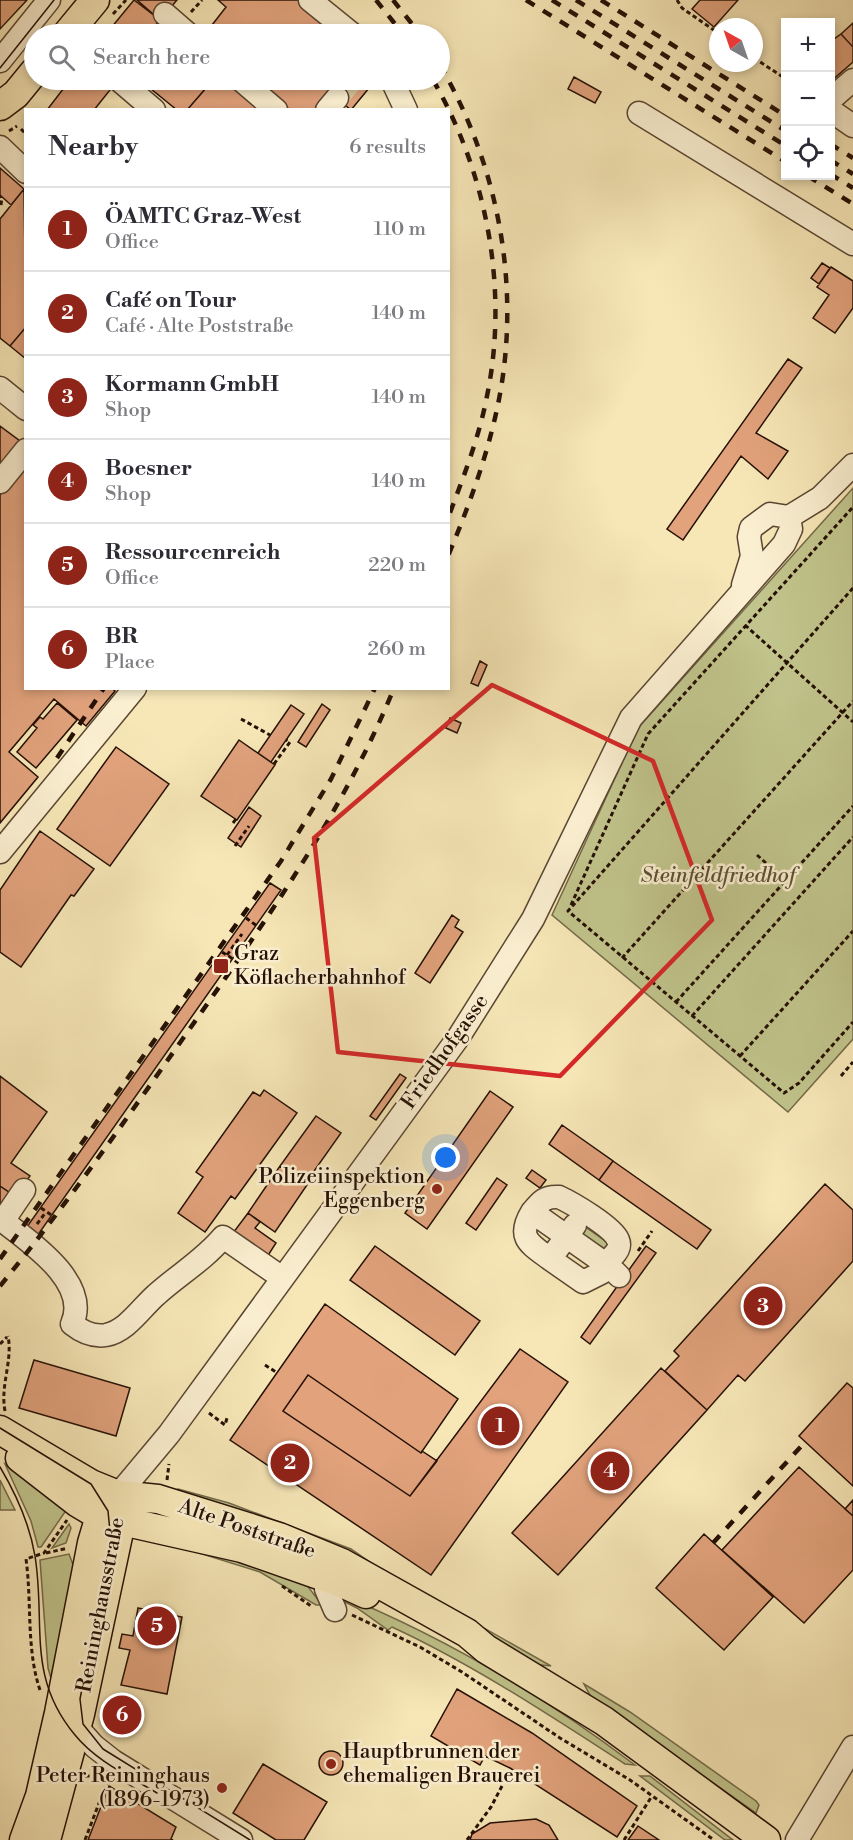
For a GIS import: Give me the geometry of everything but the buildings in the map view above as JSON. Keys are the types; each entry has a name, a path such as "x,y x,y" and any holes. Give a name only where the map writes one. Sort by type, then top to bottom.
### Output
{"main road":[{"path":"75,24 95,0"},
{"path":"0,106 16,94 24,84"},
{"name":"Alte Poststraße","path":"2,1430 91,1484 113,1511 242,1548 326,1579 342,1582 374,1598 444,1640 486,1649"},
{"name":"Alte Poststraße","path":"113,1511 158,1499 312,1550 342,1563 467,1633 486,1649 604,1721 766,1840"},
{"name":"Reininghausstraße","path":"24,1840 40,1796 59,1711 113,1511"},
{"name":"Reininghausstraße","path":"46,1840 60,1781 59,1711"}],"street":[{"path":"30,24 49,0"},
{"path":"310,0 340,24"},
{"path":"165,14 176,24"},
{"path":"0,61 24,31"},
{"path":"835,96 853,80"},
{"path":"130,90 152,108"},
{"path":"253,90 274,108"},
{"path":"397,90 405,108"},
{"path":"639,113 853,244"},
{"path":"835,113 853,126"},
{"path":"0,147 24,170"},
{"path":"0,388 24,407"},
{"path":"0,482 24,452"},
{"name":"Friedhofgasse","path":"742,590 752,556 749,537 751,528 770,514 789,517 820,498 853,465"},
{"name":"Friedhofgasse","path":"113,1511 281,1277 465,1028 532,919 631,717 790,535 792,523 789,517"},
{"path":"0,852 133,690"},
{"path":"24,1190 3,1221 44,1254 64,1277 70,1286 76,1310 72,1324 85,1333 100,1335 117,1331 156,1295 213,1250 223,1237 281,1277"},
{"path":"550,1196 559,1197 584,1212 616,1236 619,1246 610,1268 583,1282 531,1245 525,1234 526,1223 532,1212 541,1200 550,1196"},
{"path":"532,1212 610,1268"},
{"path":"550,1259 584,1212"},
{"path":"326,1579 328,1597 335,1610"},
{"path":"59,1711 94,1746 113,1761 241,1840"},
{"path":"797,1840 853,1747"}],"path":[{"path":"677,0 682,8 709,27"},
{"path":"763,64 781,77"},
{"path":"21,129 24,132"},
{"path":"1,205 2,197"},
{"path":"570,909 648,734 853,507"},
{"path":"570,909 853,588"},
{"path":"745,625 853,722"},
{"path":"622,958 853,701"},
{"path":"241,719 270,735"},
{"path":"274,764 290,742 286,740"},
{"path":"676,1002 853,806"},
{"path":"235,846 249,826"},
{"path":"692,1016 853,837"},
{"path":"757,855 786,881"},
{"path":"570,909 622,958 784,1093 799,1083 853,1022"},
{"path":"251,922 255,915"},
{"path":"246,918 257,926"},
{"path":"740,1057 853,931"},
{"path":"227,955 242,934"},
{"path":"222,951 233,960"},
{"path":"841,1076 853,1062"},
{"path":"41,1208 52,1216"},
{"path":"43,1216 46,1212"},
{"path":"0,1344 8,1336 10,1346 2,1395 2,1430"},
{"path":"265,1365 276,1372"},
{"path":"200,1407 225,1425 227,1418"},
{"path":"44,1553 72,1513"},
{"path":"59,1711 34,1668 26,1559 71,1547"},
{"path":"281,1586 318,1609 344,1611 411,1643 462,1671 652,1796 714,1840"},
{"path":"85,1840 107,1782"},
{"path":"467,1840 491,1807 502,1786"},
{"path":"624,1840 652,1796"}],"highlighted area":[{"path":"492,685 653,761 712,920 560,1076 338,1052 314,838"}],"green space":[{"name":"Steinfeldfriedhof","path":"853,488 853,1039 788,1112 552,915 638,728"},
{"path":"581,1224 612,1247 599,1251 602,1247 574,1233"},
{"path":"5,1464 67,1509 41,1547 38,1547 31,1521"},
{"path":"0,1480 15,1510 0,1510"},
{"path":"178,1489 229,1503 351,1549 380,1569 551,1666 531,1664 173,1491"},
{"path":"69,1524 71,1528 66,1543 52,1548"},
{"path":"180,1547 216,1549 306,1584 322,1605 316,1605 260,1572"},
{"path":"69,1554 75,1570 51,1678 48,1668 40,1560"},
{"path":"334,1592 452,1647 528,1691 635,1765 625,1764 511,1691 452,1658 392,1627 388,1630 345,1602 336,1602"},
{"path":"584,1684 630,1712 756,1801 759,1805 756,1813 591,1697"},
{"path":"640,1776 650,1776 733,1840 725,1840"}],"tunnel":[{"path":"337,98 344,90"}],"tram line":[{"path":"35,24 54,0"},
{"path":"0,68 24,38"},
{"path":"0,1428 91,1484 108,1511 111,1542 80,1699 83,1724 103,1749 250,1840"},
{"path":"0,1467 22,1510 33,1545 38,1581 44,1670 50,1692 60,1713 75,1735 93,1753 157,1793"}],"railway":[{"path":"376,0 395,24"},
{"path":"393,0 412,24"},
{"path":"526,0 781,159"},
{"path":"552,0 781,143"},
{"path":"576,0 781,128"},
{"path":"601,0 781,113"},
{"path":"450,85 479,149 492,193 502,238 507,330 503,376 494,422 474,490 450,551"},
{"path":"438,90 448,108"},
{"path":"450,112 480,193 494,274 495,315 493,356 484,412 450,513"},
{"path":"835,147 853,158"},
{"path":"835,163 853,174"},
{"path":"835,177 853,188"},
{"path":"814,180 853,204"},
{"path":"57,758 103,690"},
{"path":"0,1259 281,861 331,779 374,690"},
{"path":"0,1286 98,1158 275,905 352,778 393,690"},
{"path":"713,1543 805,1442"}],"place":[{"name":"Graz Köflacherbahnhof","path":"221,966"},
{"name":"Polizeiinspektion Eggenberg","path":"437,1189"},
{"name":"Kormann GmbH","path":"763,1306"},
{"name":"ÖAMTC Graz-West","path":"500,1426"},
{"name":"Café on Tour","path":"290,1463"},
{"name":"Boesner","path":"610,1471"},
{"name":"Ressourcenreich","path":"157,1626"},
{"name":"BR","path":"122,1715"},
{"name":"Hauptbrunnen der ehemaligen Brauerei","path":"331,1764"},
{"name":"Peter Reininghaus (1896-1973)","path":"222,1788"}]}
